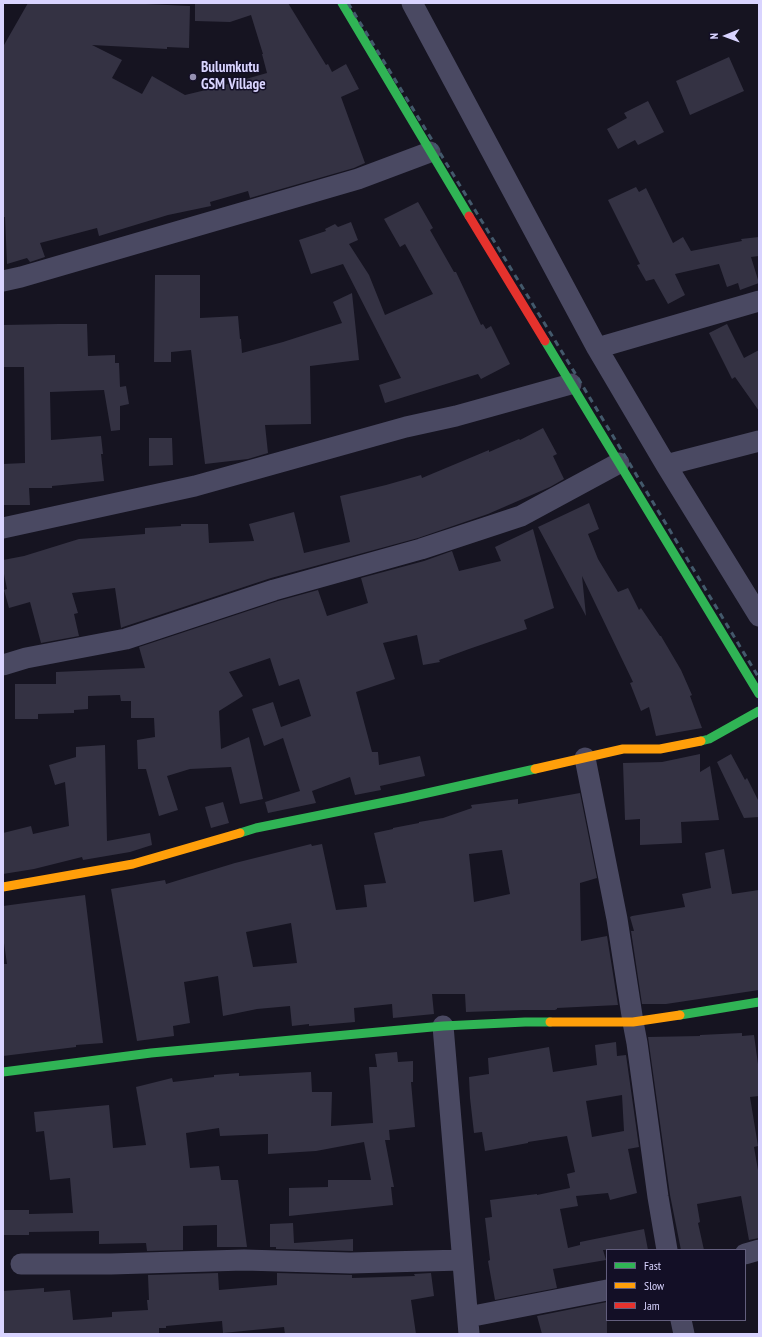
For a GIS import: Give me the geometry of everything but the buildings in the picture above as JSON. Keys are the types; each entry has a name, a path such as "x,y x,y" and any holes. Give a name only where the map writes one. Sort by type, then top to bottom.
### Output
{"street":[{"path":"342,3 430,152 759,694"},
{"path":"412,3 597,348 666,465 756,604"},
{"path":"3,281 358,179 430,152"},
{"path":"597,348 759,302"},
{"path":"3,528 195,486 406,427 456,416 571,384"},
{"path":"666,465 759,441"},
{"path":"3,665 26,658 126,639 274,590 420,549 521,516 619,463"},
{"path":"3,888 133,864 256,828 405,798 556,763 623,749 660,749 709,739 759,711"},
{"path":"585,758 617,919 632,1022 637,1043 658,1197 668,1249"},
{"path":"3,1072 151,1054 443,1026 525,1022 632,1022 759,1002"},
{"path":"443,1026 462,1260 469,1325 606,1290"},
{"path":"746,1254 759,1250"},
{"path":"21,1264 111,1264 244,1260 350,1263 462,1260"},
{"path":"681,1321 684,1334"}],"railway":[{"path":"348,3 570,365 759,678"}],"traffic: fast":[{"path":"342,3 469,216"},
{"path":"545,341 759,694"},
{"path":"701,741 709,739 759,711"},
{"path":"240,833 256,828 405,798 535,769"},
{"path":"680,1015 759,1002"},
{"path":"3,1072 151,1053 443,1026 550,1022"}],"traffic: slow":[{"path":"535,769 623,749 660,749 701,741"},
{"path":"3,887 133,864 240,833"},
{"path":"550,1022 633,1022 680,1015"}],"traffic: jam":[{"path":"469,216 545,341"}],"place":[{"name":"Bulumkutu GSM Village","path":"193,77"}]}
